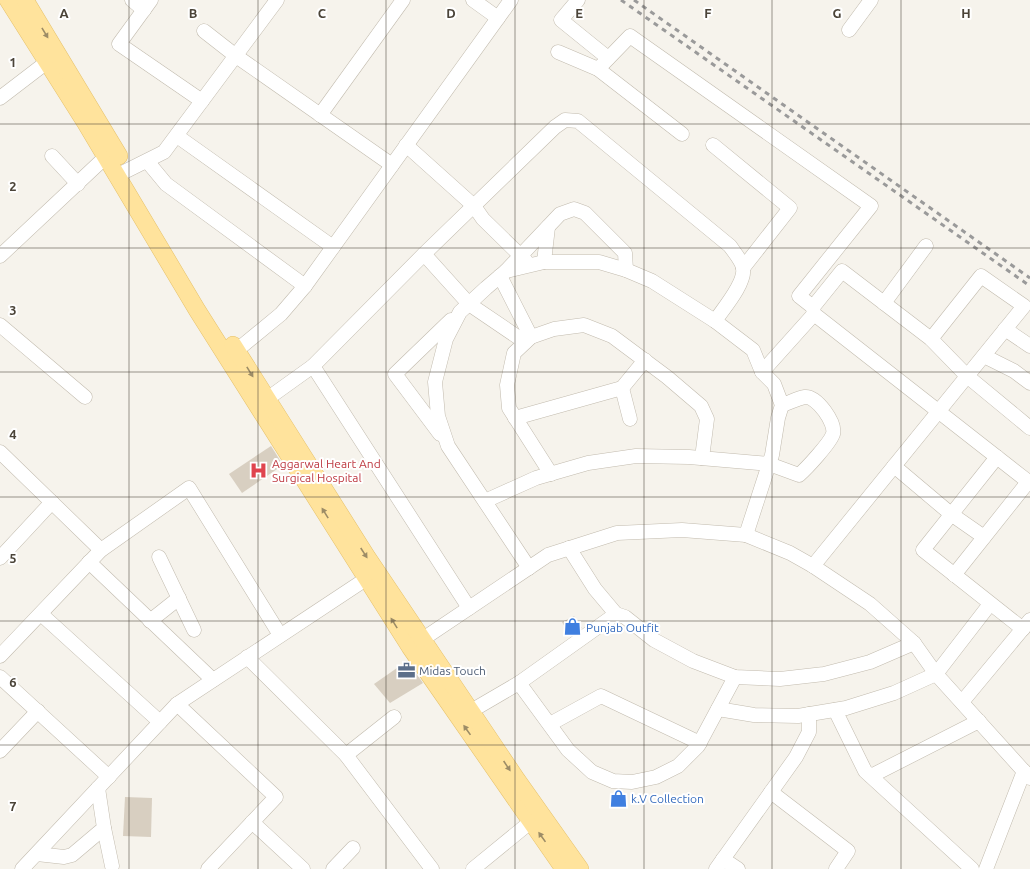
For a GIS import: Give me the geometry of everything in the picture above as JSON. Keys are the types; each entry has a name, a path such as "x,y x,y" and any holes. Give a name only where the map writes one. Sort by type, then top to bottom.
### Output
{"main road":[{"path":"8,0 47,62 110,153"},
{"path":"25,0 122,173 267,399 372,575"},
{"path":"122,173 197,310 416,643 536,818 580,869"},
{"path":"416,643 471,711 536,818 564,869"}],"street":[{"path":"132,0 148,5 119,44 202,102"},
{"path":"122,173 164,152 277,0"},
{"path":"320,115 403,0"},
{"path":"473,0 498,18"},
{"path":"236,351 281,314 305,286 511,0"},
{"path":"578,0 561,20 608,58"},
{"path":"850,30 872,0"},
{"path":"204,31 236,56 392,165"},
{"path":"598,69 630,36 871,206 799,296 814,310 939,412 1029,483 954,575"},
{"path":"558,52 598,69 682,134"},
{"path":"0,98 47,62"},
{"path":"267,399 313,366 424,254 564,120 578,121 730,246 743,268 743,276 733,296 714,321"},
{"path":"176,136 333,247"},
{"path":"406,145 474,206 483,220 532,261"},
{"path":"713,145 790,208 743,268"},
{"path":"0,256 110,153"},
{"path":"52,156 78,184"},
{"path":"147,161 166,184 305,286"},
{"path":"532,261 548,227 560,214 574,209 585,213 625,253 626,270"},
{"path":"532,261 548,227"},
{"path":"884,303 926,246"},
{"path":"599,262 625,253"},
{"path":"424,254 465,308 528,339"},
{"path":"529,568 448,446 395,374 503,274 532,261 599,262 626,270 652,281 714,321 753,350 762,372 774,384 782,405 778,418 772,455 746,535"},
{"path":"762,372 814,310 842,271 931,339 967,376 1030,428"},
{"path":"503,274 528,339"},
{"path":"813,566 1024,306 981,276 931,339"},
{"path":"448,446 438,416 436,382 446,339 465,308"},
{"path":"0,325 85,397"},
{"path":"551,474 509,408 507,385 514,353 528,339 554,329 584,325 612,336 645,360 702,406 707,419 702,458"},
{"path":"1005,329 1030,346"},
{"path":"984,356 1014,371 1030,383"},
{"path":"515,418 622,388 645,360"},
{"path":"313,366 468,608"},
{"path":"622,388 630,419"},
{"path":"485,501 536,478 588,463 636,456 702,458 769,464 799,474 829,441 833,433 832,422 815,400 806,397 782,405"},
{"path":"0,452 101,550"},
{"path":"962,702 1026,624 990,604 922,550 997,457"},
{"path":"894,466 952,514 984,537"},
{"path":"0,656 101,550 189,488 280,635"},
{"path":"0,558 52,502"},
{"path":"416,643 548,555 569,548 617,533 682,530 746,535 790,553 813,566 870,604 914,643 936,674 1027,774 986,869"},
{"path":"569,548 595,589 616,614 625,617 654,640 693,661 735,677 780,679 824,674 870,662 914,643"},
{"path":"159,557 194,630"},
{"path":"89,562 213,680"},
{"path":"22,869 178,704 372,575"},
{"path":"150,620 179,598"},
{"path":"718,709 754,715 798,716 846,708 894,694 936,674 990,604"},
{"path":"40,614 160,722"},
{"path":"471,711 519,683 616,614"},
{"path":"247,657 346,755 432,869"},
{"path":"0,677 109,777"},
{"path":"519,683 568,750 592,772 613,781 632,782 656,777 678,766 700,743 735,677"},
{"path":"550,724 602,696 700,743"},
{"path":"178,704 276,797 208,869"},
{"path":"835,710 865,771 972,869"},
{"path":"0,751 38,711"},
{"path":"738,869 719,864 796,757 809,732 809,714"},
{"path":"346,755 394,716"},
{"path":"871,776 979,721"},
{"path":"98,788 112,866"},
{"path":"771,792 848,851 836,869"},
{"path":"473,869 536,818"},
{"path":"252,822 303,869"},
{"path":"37,854 64,858 72,855 104,828"},
{"path":"333,869 353,848"}],"building":[{"path":"271,446 283,465 242,493 229,474"},
{"name":"Punjab Outfit","path":"574,616 582,628 570,636 562,622"},
{"name":"Midas Touch","path":"407,661 423,683 390,703 374,684"},
{"path":"125,797 152,798 151,837 123,836"}],"railway":[{"path":"621,0 1030,286"},
{"path":"634,0 1030,278"}],"place":[{"name":"Aggarwal Heart And Surgical Hospital","path":"259,470"},
{"name":"Punjab Outfit","path":"573,627"},
{"name":"Midas Touch","path":"406,670"},
{"name":"k.V Collection","path":"618,798"}]}
